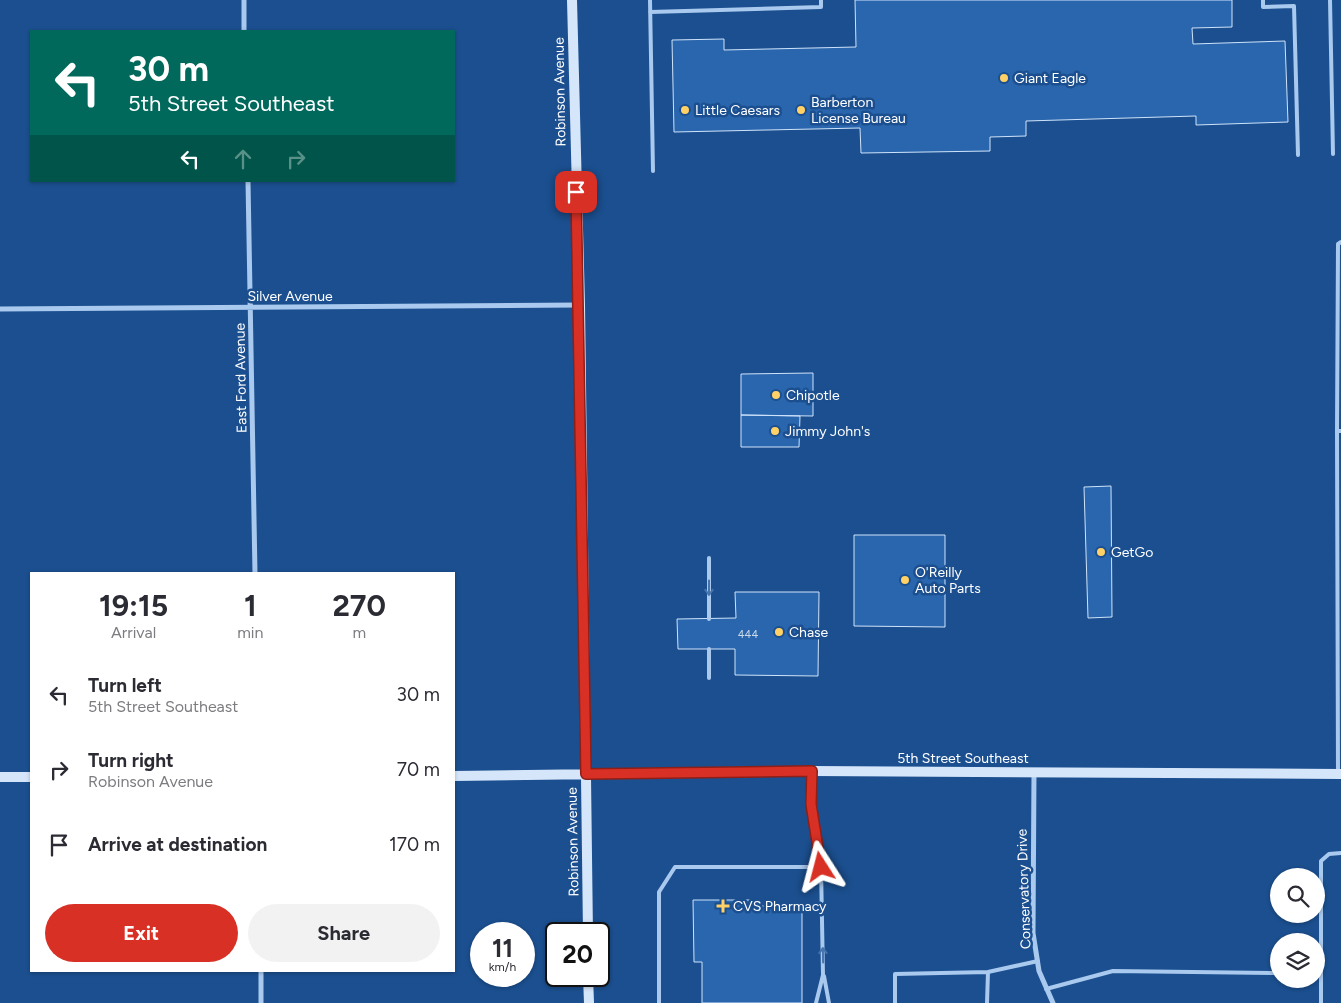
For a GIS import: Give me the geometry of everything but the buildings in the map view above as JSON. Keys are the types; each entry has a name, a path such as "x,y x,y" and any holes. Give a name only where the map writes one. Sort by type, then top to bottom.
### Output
{"main road":[{"name":"Robinson Avenue","path":"572,0 580,305 588,922"},
{"name":"5th Street Southeast","path":"455,776 812,771 1339,774"},
{"path":"0,777 30,777"},
{"path":"588,987 589,1003"}],"street":[{"path":"244,0 244,30"},
{"name":"East Ford Avenue","path":"248,182 255,572"},
{"name":"Silver Avenue","path":"0,309 191,306 251,308 580,305"},
{"name":"Conservatory Drive","path":"1034,772 1033,933 1039,971 1053,1003"},
{"path":"261,972 261,1003"}],"lane":[{"path":"650,0 653,171"},
{"path":"650,12 821,6 821,0"},
{"path":"1263,0 1263,8 1294,6 1298,155"},
{"path":"1330,0 1333,154"},
{"path":"1339,774 1338,244 1341,242"},
{"path":"709,558 709,619"},
{"path":"709,649 709,678"},
{"path":"812,771 811,804 821,867 823,975 829,1003"},
{"path":"1320,933 1321,861 1329,854 1341,853"},
{"path":"659,1003 660,892 674,866 821,867"},
{"path":"895,1003 895,974 988,972 1038,960"},
{"path":"1046,989 1113,971 1270,973"},
{"path":"987,1003 988,972"},
{"path":"816,1003 823,975"},
{"path":"1320,988 1321,1003"}],"place":[{"name":"Giant Eagle","path":"1004,78"},
{"name":"Little Caesars","path":"685,110"},
{"name":"Barberton License Bureau","path":"801,110"},
{"name":"Chipotle","path":"776,395"},
{"name":"Jimmy John's","path":"775,431"},
{"name":"GetGo","path":"1101,552"},
{"name":"O'Reilly Auto Parts","path":"905,580"},
{"name":"Chase","path":"779,632"},
{"name":"CVS Pharmacy","path":"723,906"}],"route":[{"path":"576,192 580,305 586,774 812,771 811,804 821,867"}]}
